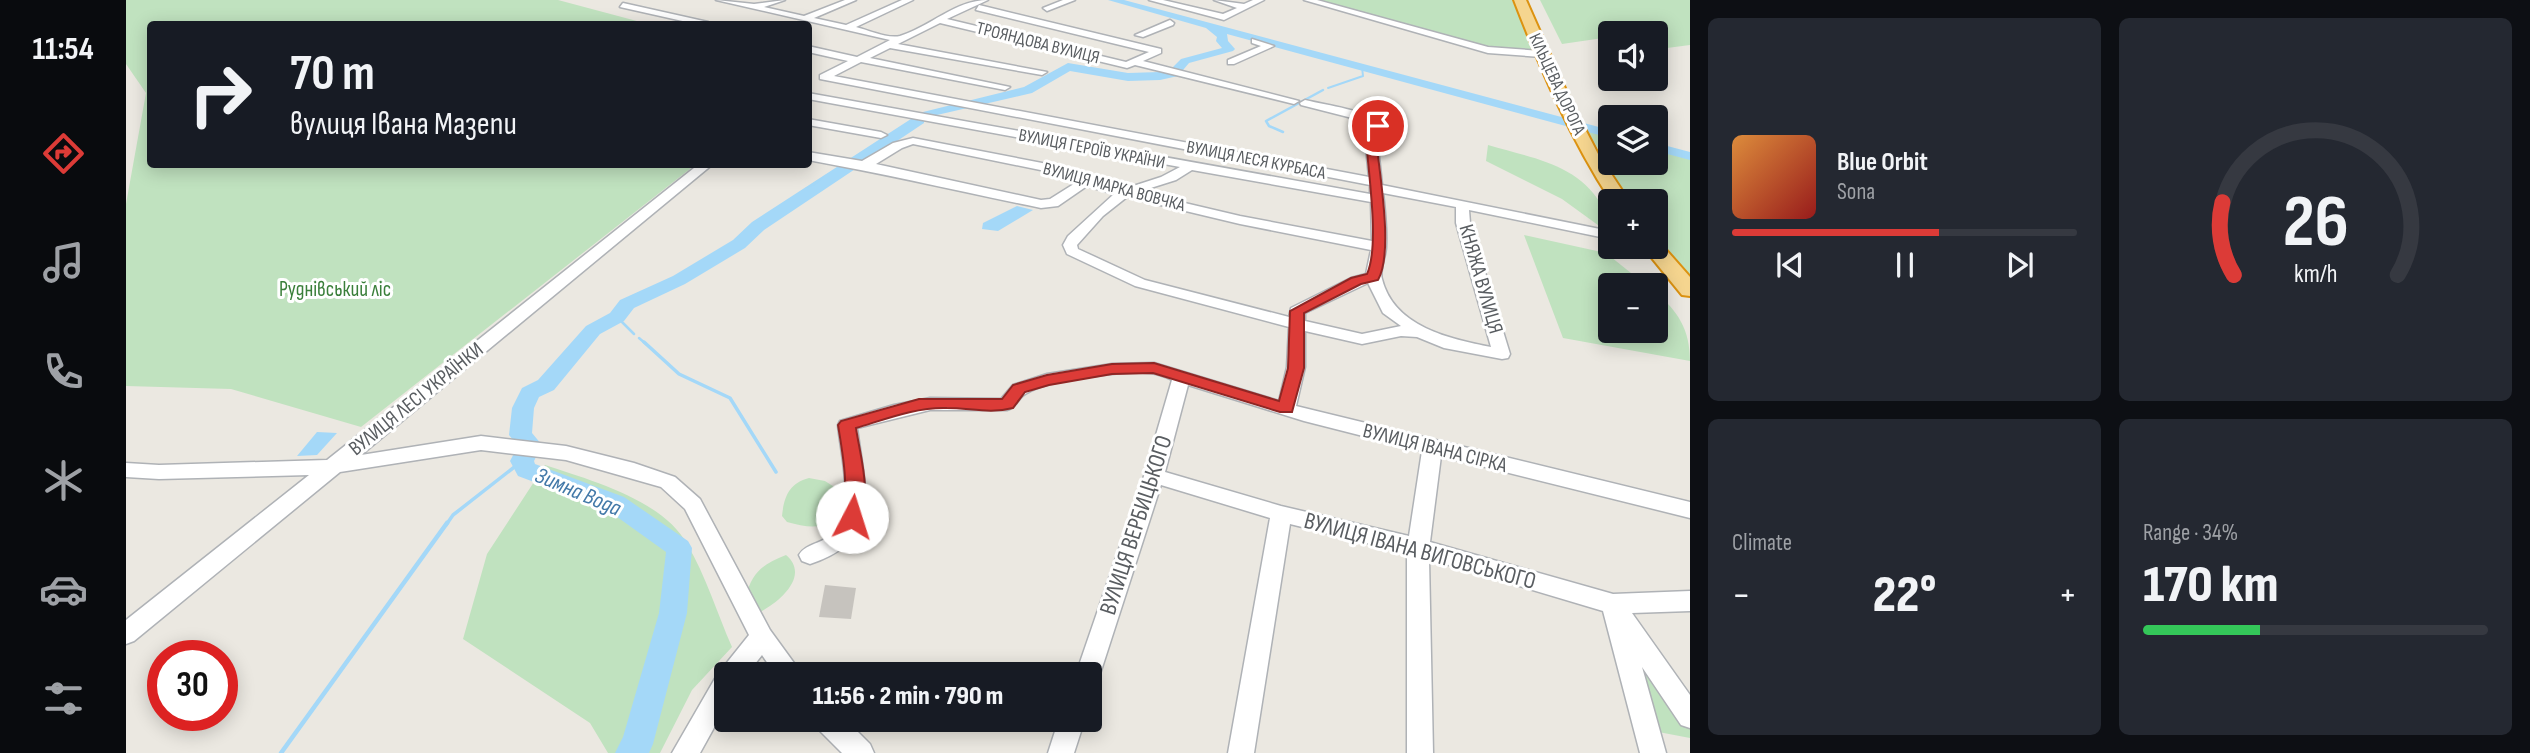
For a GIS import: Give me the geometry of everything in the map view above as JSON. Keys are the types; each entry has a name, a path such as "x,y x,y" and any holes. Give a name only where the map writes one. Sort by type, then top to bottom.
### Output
{"highway":[{"name":"КІЛЬЦЕВА ДОРОГА","path":"1520,0 1570,117 1613,189"},
{"path":"1663,259 1690,290"}],"street":[{"path":"720,0 806,18 895,42 1042,72"},
{"path":"748,5 781,0"},
{"path":"806,18 852,0"},
{"path":"847,28 909,0"},
{"path":"1047,8 1071,0"},
{"path":"1153,0 1224,17 1260,0"},
{"path":"1218,0 1245,7"},
{"path":"1308,0 1488,50 1541,54"},
{"path":"858,60 940,20 981,4"},
{"name":"ТРОЯНДОВА ВУЛИЦЯ","path":"940,20 1127,65 1158,51 981,4"},
{"path":"623,5 692,21"},
{"path":"1140,35 1170,23"},
{"path":"1231,62 1269,46 1255,41"},
{"path":"812,50 1005,87"},
{"name":"ВУЛИЦЯ ЛЕСЯ КУРБАСА","path":"858,60 821,79 970,105 1375,190"},
{"name":"ТРОЯНДОВА ВУЛИЦЯ","path":"1135,62 1364,118 1378,126 1371,138 1375,190"},
{"name":"ВУЛИЦЯ ГЕРОЇВ УКРАЇНИ","path":"812,97 1188,167 1375,190"},
{"path":"812,123 881,135"},
{"name":"ВУЛИЦЯ МАРКА ВОВЧКА","path":"857,165 905,141 913,141 1063,171 1098,187 1379,247"},
{"path":"812,157 1041,204 1053,203 1087,181"},
{"path":"1188,167 1172,180 1125,193 1107,205 1073,239 1070,245 1072,251 1140,283 1299,325 1362,339 1401,331 1420,332"},
{"name":"ВУЛИЦЯ ЛЕСІ УКРАЇНКИ","path":"126,634 702,168"},
{"path":"1420,332 1389,310 1373,277 1379,247 1375,190 1462,203 1598,232"},
{"name":"КНЯЖА ВУЛИЦЯ","path":"1420,332 1450,344 1502,354 1463,223 1462,203"},
{"path":"1286,408 1296,368 1299,325 1297,311 1356,281 1373,277"},
{"name":"ВУЛИЦЯ ІВАНА СІРКА","path":"810,555 836,543 852,517 855,476 847,425 919,404 947,402 992,407 1007,404 1019,389 1047,380 1112,369 1154,368 1432,449 1690,510"},
{"name":"ВУЛИЦЯ ВЕРБИЦЬКОГО","path":"1092,662 1154,476 1182,376"},
{"path":"126,470 172,472 330,467 481,443 554,452 635,470 667,482 693,504 762,637 781,662"},
{"path":"1420,753 1418,549 1432,449"},
{"name":"ВУЛИЦЯ ІВАНА ВИГОВСЬКОГО","path":"1154,476 1281,514 1379,536 1613,604 1690,601"},
{"path":"1241,753 1281,514"},
{"path":"1613,604 1690,716"},
{"path":"1613,604 1653,753"},
{"path":"742,662 762,637"},
{"path":"685,753 714,703"},
{"path":"839,732 861,753"},
{"path":"1061,753 1068,732"}],"green space":[{"name":"Руднівський ліс","path":"126,0 558,0 637,21 147,21 147,168 691,168 361,427 231,389 126,386 126,204 146,93 126,64"},
{"path":"1313,0 1512,0 1535,51 1491,50"},
{"path":"1540,0 1690,0 1690,45 1668,48 1668,21 1598,21 1598,39 1562,44"},
{"path":"1587,130 1598,133 1598,149"},
{"path":"1488,145 1566,171 1579,179 1598,200 1598,225 1562,199 1486,161"},
{"path":"1668,152 1690,158 1690,276 1668,249 1668,189 1622,189 1614,175 1668,175"},
{"path":"1524,235 1598,251 1598,259 1614,259 1631,273 1598,273 1598,343 1668,343 1668,304 1685,331 1690,361 1563,338"},
{"path":"545,465 624,494 661,515 676,529 700,569 732,647 718,662 714,662 714,666 692,690 660,753 608,753 590,723 463,639 487,554"},
{"path":"809,478 825,481 842,492 837,514 825,524 817,526 787,522 782,516 786,497 792,487"},
{"path":"786,555 793,563 794,580 783,596 760,612 746,596 752,581 765,566"},
{"path":"1613,604 1690,716 1690,738 1648,730"}],"water":[{"path":"1017,206 1033,210 998,231 982,229 983,223"},
{"path":"317,432 337,433 317,455 297,456"}],"building":[{"path":"825,585 856,588 851,619 819,617"}],"waterway":[{"name":"Зимна Вода","path":"1113,0 1210,26"},
{"name":"Зимна Вода","path":"999,97 1028,90 1068,67 1128,77 1174,73 1185,61 1229,49 1222,41 1223,36 1210,26"},
{"path":"1210,26 1598,131"},
{"path":"1328,88 1363,76 1362,67"},
{"path":"1283,132 1269,126 1266,121 1323,90"},
{"name":"Зимна Вода","path":"928,115 994,98"},
{"name":"Зимна Вода","path":"631,753 637,744 673,613 679,548 615,503 526,470 522,461 530,445 520,435 523,408 530,393 546,385 593,330 617,317 627,304 679,280 739,244 758,226 919,120"},
{"path":"1668,150 1690,156"},
{"path":"617,317 634,334"},
{"path":"639,338 646,344"},
{"path":"644,342 679,374 730,398 776,472"},
{"path":"446,525 453,515 522,461"},
{"path":"281,753 447,523"}],"route":[{"path":"852,517 855,476 847,425 919,404 947,402 992,407 1007,404 1019,389 1047,380 1112,369 1154,368 1286,408 1296,368 1299,325 1297,311 1356,281 1373,277 1377,267 1379,246 1371,138 1378,126"}]}
